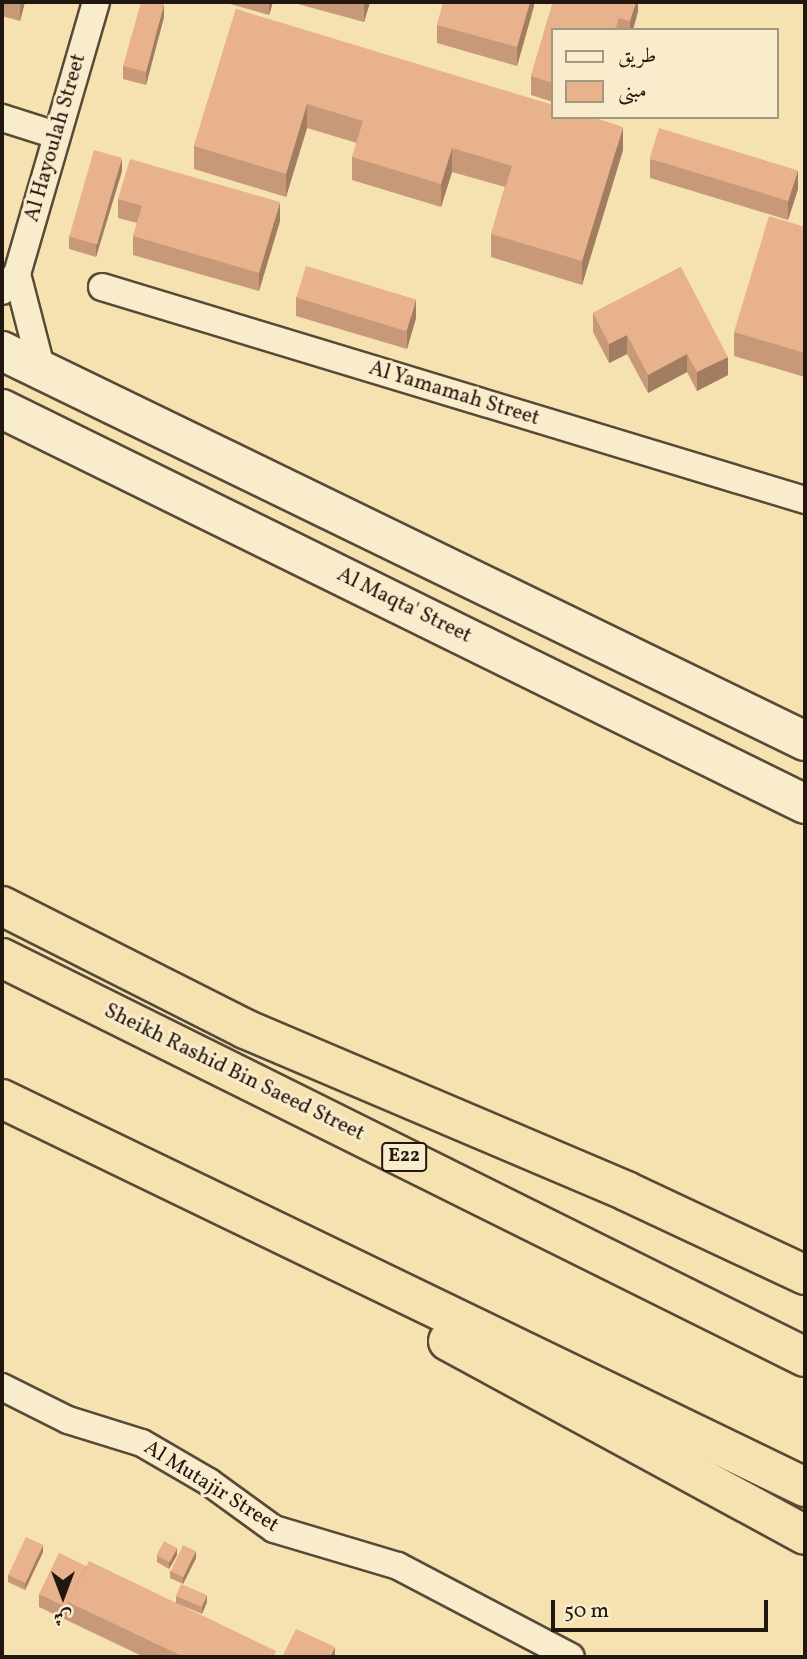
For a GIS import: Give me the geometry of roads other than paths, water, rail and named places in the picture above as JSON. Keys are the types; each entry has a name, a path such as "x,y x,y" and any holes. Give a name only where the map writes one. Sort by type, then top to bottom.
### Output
{"highway":[{"path":"2,906 257,1034 626,1191 805,1275"},
{"name":"Sheikh Rashid Bin Saeed Street","path":"2,958 805,1357"},
{"path":"2,1099 805,1487"},
{"path":"86,1138 696,1479 805,1535"}],"street":[{"name":"Al Hayoulah Street","path":"42,371 9,283 96,2"},
{"path":"2,118 57,135"},
{"name":"Al Yamamah Street","path":"102,287 805,500"},
{"path":"2,351 805,741"},
{"name":"Al Maqta' Street","path":"2,409 805,804"},
{"path":"369,589 422,589 464,610 477,610 486,606 495,590"},
{"name":"Al Mutajir Street","path":"2,1387 68,1420 142,1443 209,1482 274,1529 398,1566 571,1657"}]}
